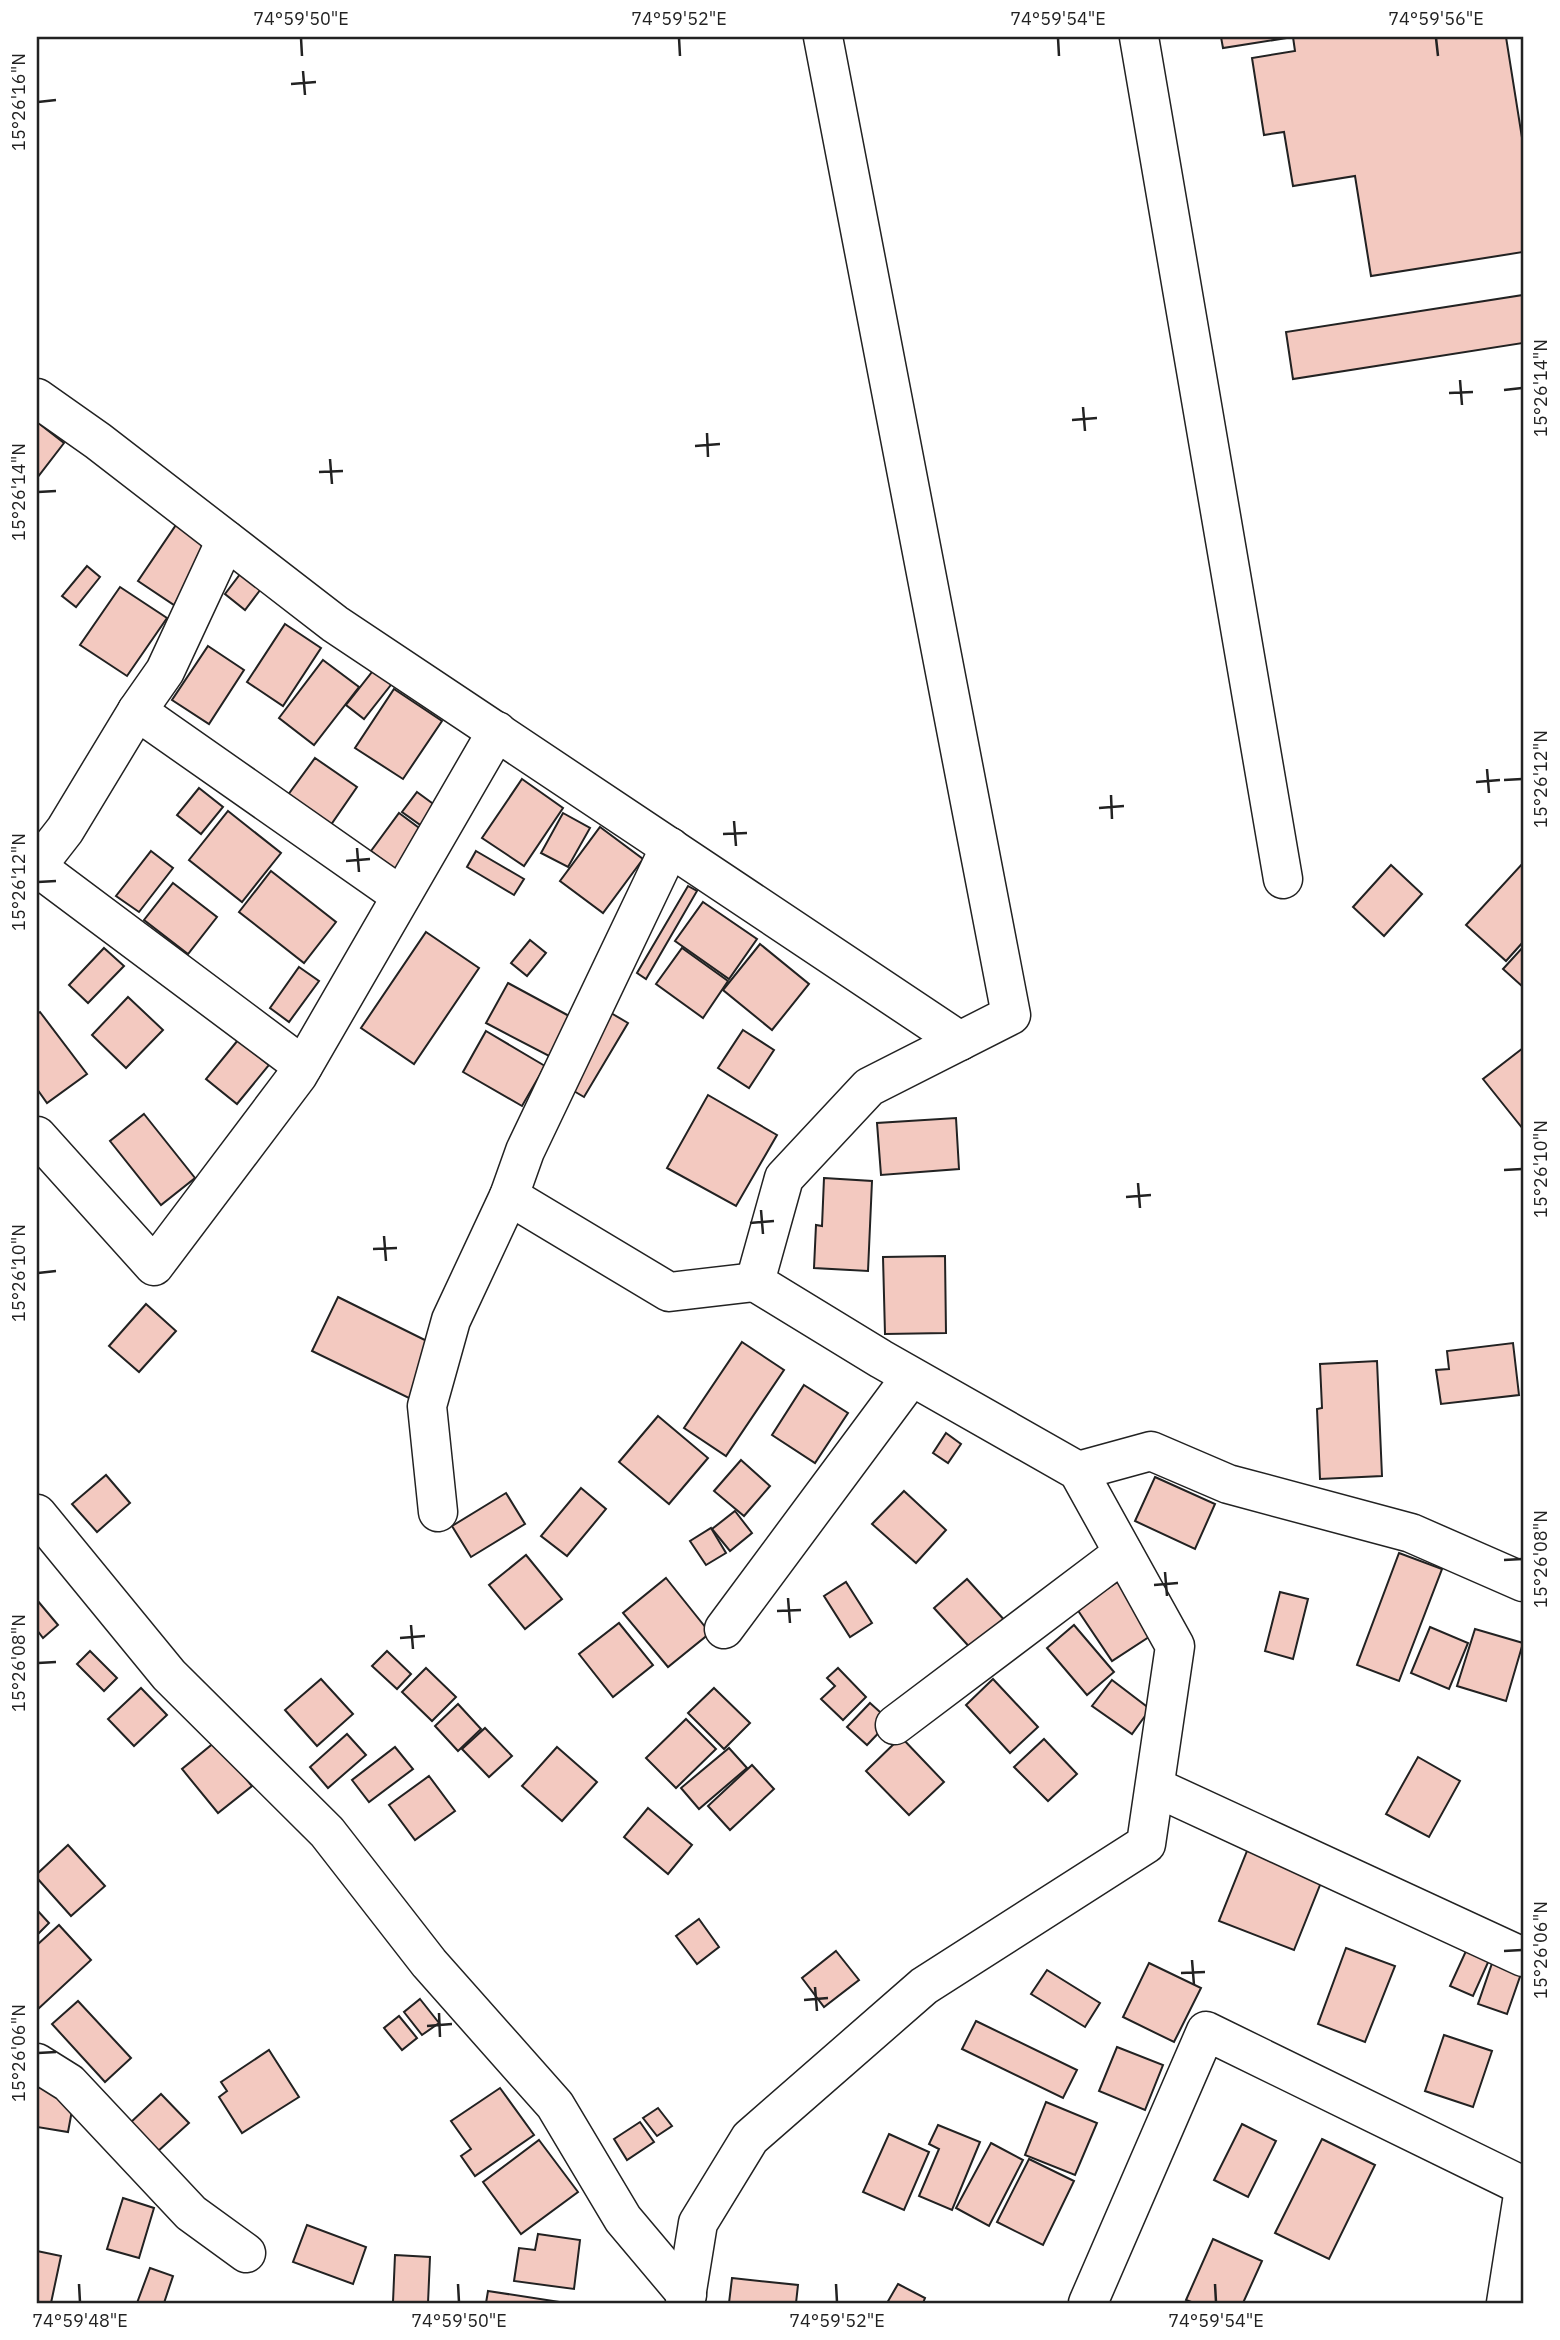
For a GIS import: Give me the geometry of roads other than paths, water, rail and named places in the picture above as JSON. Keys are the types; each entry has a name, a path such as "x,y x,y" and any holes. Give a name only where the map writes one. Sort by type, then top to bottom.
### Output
{"street":[{"path":"755,1282 783,1178 869,1087 1011,1015 823,37"},
{"path":"1139,37 1283,879"},
{"path":"37,398 98,441 335,624 960,1041"},
{"path":"226,540 165,671 137,711 65,830 37,867 303,1066"},
{"path":"137,711 401,896"},
{"path":"37,1136 154,1266 303,1066 497,731"},
{"path":"438,1512 427,1406 451,1320 509,1196 525,1151 670,847"},
{"path":"509,1196 670,1292 755,1282 911,1377 1078,1471 1175,1646 1146,1844 925,1986 750,2138 698,2223 686,2299"},
{"path":"724,1629 911,1377"},
{"path":"1078,1471 1151,1451 1228,1484 1411,1533 1523,1582"},
{"path":"37,1514 169,1675 327,1832 429,1963 555,2105 623,2219 686,2299"},
{"path":"895,1725 1123,1553"},
{"path":"1154,1787 1523,1958"},
{"path":"1088,2303 1206,2031 1523,2186"},
{"path":"37,2063 69,2083 191,2213 246,2253"},
{"path":"1506,2303 1523,2195"}]}
